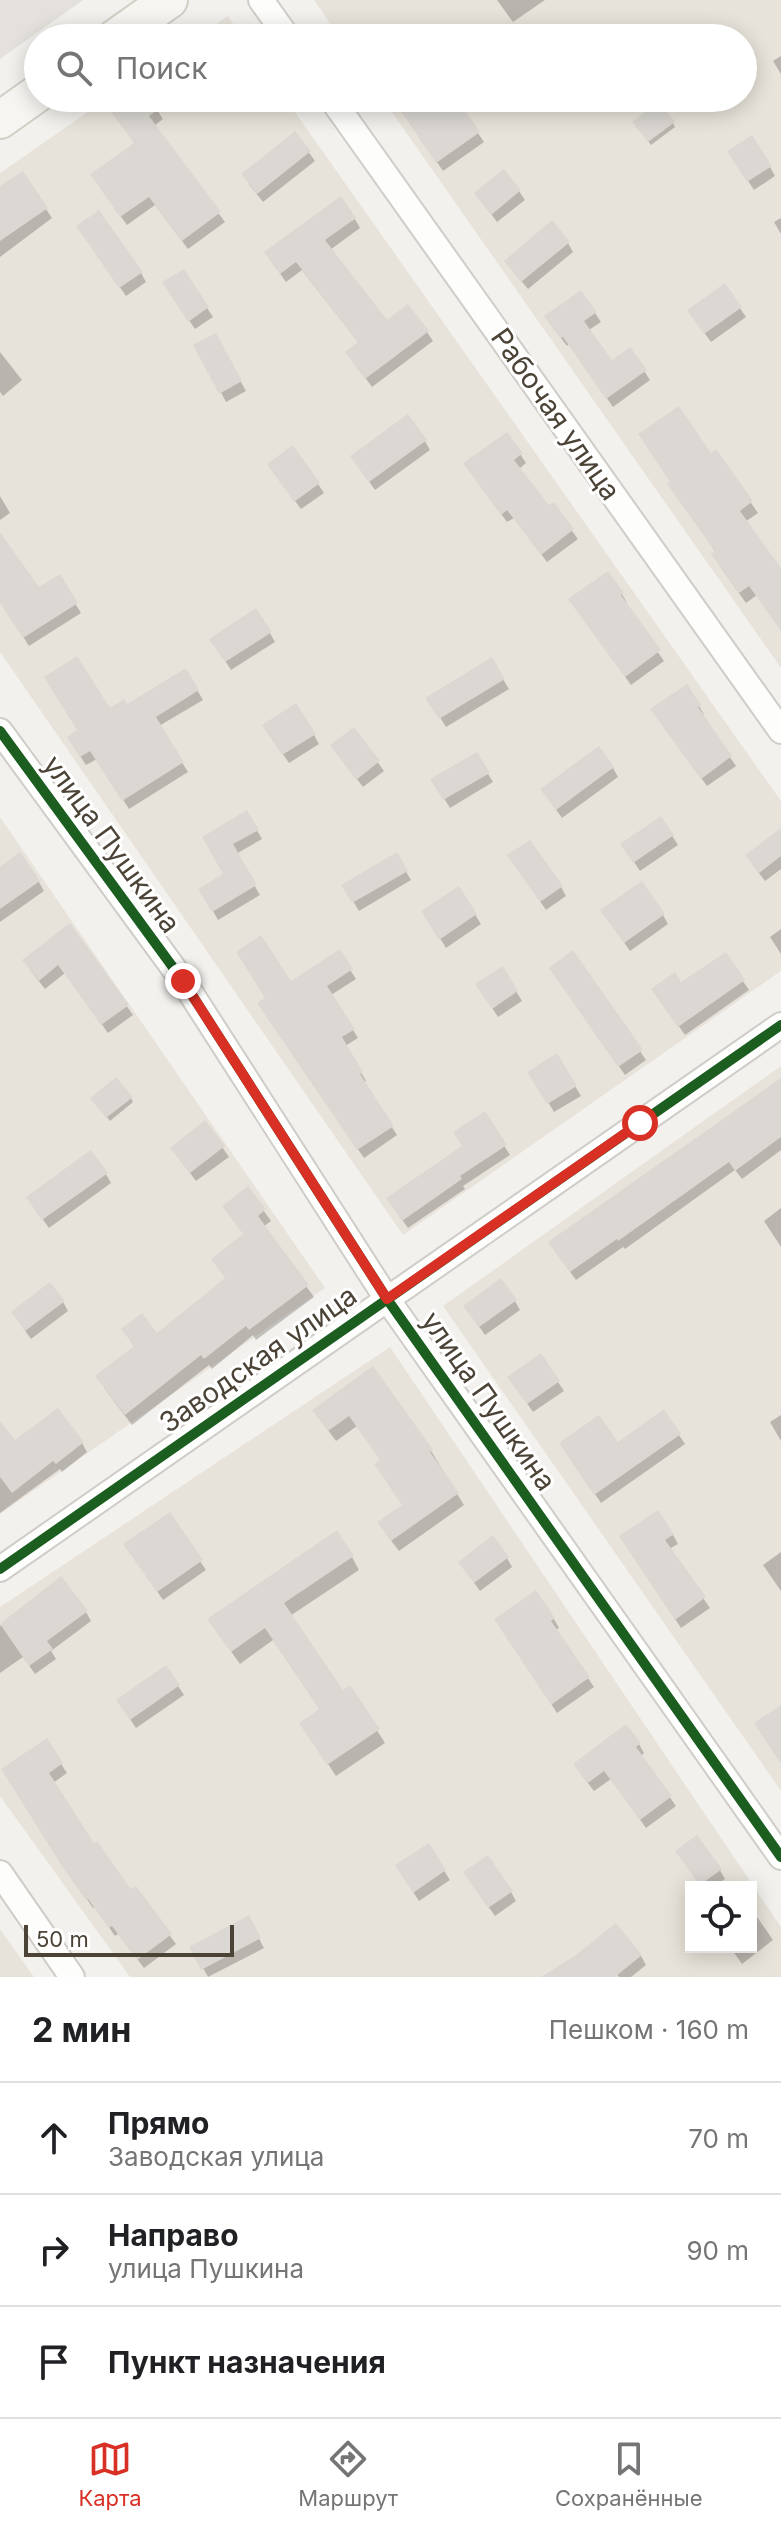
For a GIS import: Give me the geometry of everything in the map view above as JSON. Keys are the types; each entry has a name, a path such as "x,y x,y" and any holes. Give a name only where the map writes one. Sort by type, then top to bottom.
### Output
{"main road":[{"path":"135,24 169,0"},
{"path":"0,120 24,103"}],"street":[{"path":"261,0 278,24"},
{"name":"Рабочая улица","path":"341,112 781,731"},
{"name":"улица Пушкина","path":"0,731 183,981 387,1299 781,1857"},
{"name":"Заводская улица","path":"0,1569 781,1025"},
{"path":"0,1873 72,1977"}],"shaded area":[{"path":"0,0 83,0 49,24 24,24 24,42 0,59"},
{"path":"314,0 781,0 781,668 392,112 757,112 757,24 330,24"},
{"path":"228,16 233,24 216,24"},
{"path":"88,112 295,112 781,801 781,971 403,1235 0,652 0,173"},
{"path":"0,817 325,1288 0,1514"},
{"path":"781,1066 781,1791 443,1306"},
{"path":"390,1347 750,1881 685,1881 685,1953 757,1953 757,1891 781,1927 781,1977 130,1977 0,1796 0,1607"},
{"path":"0,1929 34,1977 0,1977"}],"building":[{"path":"111,112 155,112 149,116 221,212 182,241 149,197 120,217 90,174 134,143"},
{"path":"401,112 466,112 480,132 436,163"},
{"path":"645,112 667,112 675,122 648,142 632,122"},
{"path":"295,131 311,151 257,194 241,174"},
{"path":"752,135 772,166 747,182 727,151"},
{"path":"504,169 521,190 491,215 474,193"},
{"path":"23,171 48,208 0,241 0,186"},
{"path":"341,196 356,218 325,240 387,320 408,304 429,331 365,379 345,352 358,342 296,262 280,274 264,252"},
{"path":"99,210 143,272 119,288 76,226"},
{"path":"552,220 570,242 521,282 504,261"},
{"path":"184,269 209,307 188,322 162,282"},
{"path":"725,283 742,307 704,334 687,310"},
{"path":"581,290 597,312 584,321 612,360 630,347 647,370 606,399 563,337 560,338 544,316"},
{"path":"216,333 242,381 219,394 193,345"},
{"path":"679,406 711,453 716,449 753,501 740,511 781,568 781,631 749,586 739,593 711,554 715,551 667,484 670,482 638,434"},
{"path":"408,414 427,440 369,482 350,456"},
{"path":"507,432 523,453 514,460 549,505 554,502 574,529 541,555 507,510 501,515 463,463"},
{"path":"293,445 320,483 294,502 267,464"},
{"path":"0,532 39,587 60,574 78,603 23,638 0,603"},
{"path":"608,571 624,593 621,595 661,650 625,677 568,599"},
{"path":"256,608 272,632 225,662 209,639"},
{"path":"77,656 110,708 124,699 127,704 186,668 199,690 156,717 184,762 122,801 90,751 80,757 67,737 77,730 44,677"},
{"path":"492,657 505,679 439,719 425,698"},
{"path":"687,684 701,705 698,707 732,756 701,779 650,709"},
{"path":"296,703 316,734 282,755 262,725"},
{"path":"354,727 380,761 356,780 330,745"},
{"path":"599,746 614,767 556,810 540,789"},
{"path":"477,752 490,773 443,800 430,779"},
{"path":"247,810 259,830 233,844 257,885 212,912 198,889 223,874 202,837"},
{"path":"661,816 674,835 633,863 620,844"},
{"path":"781,828 781,856 759,873 745,855"},
{"path":"530,840 563,886 540,902 507,855"},
{"path":"20,852 40,881 0,909 0,867"},
{"path":"397,852 408,871 352,903 341,885"},
{"path":"642,881 665,914 624,943 600,910"},
{"path":"459,886 477,914 439,940 421,911"},
{"path":"70,923 129,1005 101,1025 58,965 39,981 22,960"},
{"path":"261,935 291,981 340,949 353,969 327,986 355,1029 342,1037 363,1072 360,1074 394,1126 357,1150 257,1003 265,998 236,952"},
{"path":"573,950 643,1050 618,1067 549,968"},
{"path":"726,952 745,980 678,1027 651,989 675,972 681,982"},
{"path":"503,966 518,991 492,1009 475,984"},
{"path":"557,1053 577,1086 547,1104 527,1072"},
{"path":"116,1077 133,1097 106,1118 90,1098"},
{"path":"781,1078 781,1137 735,1171 729,1162 570,1272 548,1242"},
{"path":"485,1111 507,1145 460,1176 462,1179 402,1221 386,1198 462,1146 453,1132"},
{"path":"205,1120 225,1146 190,1173 170,1148"},
{"path":"91,1150 108,1173 42,1220 26,1197"},
{"path":"248,1186 266,1209 258,1216 309,1285 249,1330 246,1326 204,1359 201,1355 125,1415 95,1376 134,1346 121,1329 142,1313 157,1333 225,1278 211,1259 243,1234 222,1206"},
{"path":"501,1278 517,1300 479,1327 463,1306"},
{"path":"50,1282 65,1301 25,1331 11,1312"},
{"path":"541,1353 560,1381 527,1404 507,1377"},
{"path":"373,1366 433,1450 430,1452 459,1493 391,1541 377,1522 402,1505 374,1464 380,1460 349,1416 328,1431 312,1410"},
{"path":"58,1408 84,1442 56,1464 53,1461 12,1493 0,1477 0,1421 15,1440"},
{"path":"664,1409 681,1434 594,1495 559,1443 599,1415 618,1442"},
{"path":"658,1510 674,1534 665,1540 706,1597 675,1620 619,1536"},
{"path":"170,1512 203,1560 157,1592 123,1544"},
{"path":"337,1530 354,1556 284,1603 343,1690 350,1685 380,1729 327,1765 299,1723 319,1709 265,1628 231,1652 207,1619"},
{"path":"493,1535 509,1557 474,1583 458,1562"},
{"path":"61,1576 88,1611 47,1641 53,1649 29,1666 0,1624"},
{"path":"536,1590 555,1618 551,1621 590,1677 551,1705 494,1619"},
{"path":"166,1665 180,1685 130,1720 116,1700"},
{"path":"781,1705 781,1764 754,1723"},
{"path":"626,1724 641,1743 636,1747 672,1796 640,1820 604,1771 588,1783 573,1764"},
{"path":"47,1738 63,1763 49,1773 94,1843 97,1841 131,1889 136,1886 172,1934 137,1960 112,1926 109,1928 86,1900 1,1769"},
{"path":"697,1835 722,1869 706,1881 697,1881 675,1851"},
{"path":"429,1843 446,1870 413,1893 395,1865"},
{"path":"488,1855 513,1891 488,1908 463,1872"},
{"path":"249,1915 261,1938 201,1970 189,1947"},
{"path":"616,1923 642,1955 615,1977 541,1977 576,1955"}],"cycle path":[{"path":"0,731 183,981 387,1299 781,1857"},
{"path":"0,1569 781,1025"}],"route":[{"path":"183,981 387,1299 640,1123"}]}
